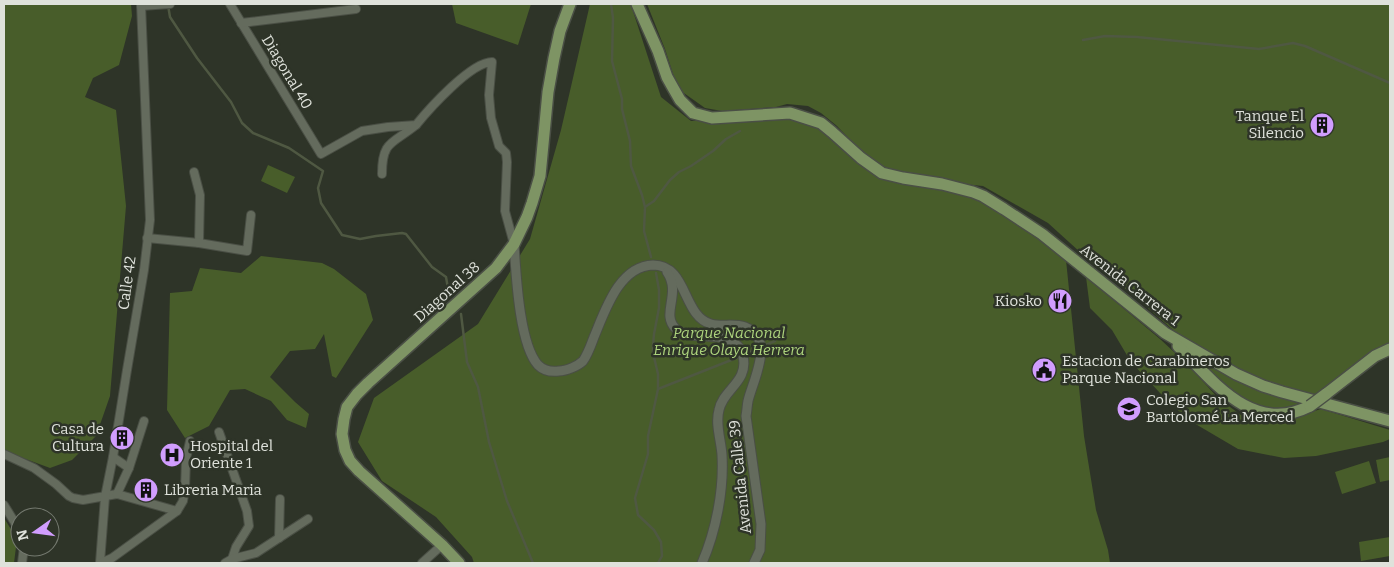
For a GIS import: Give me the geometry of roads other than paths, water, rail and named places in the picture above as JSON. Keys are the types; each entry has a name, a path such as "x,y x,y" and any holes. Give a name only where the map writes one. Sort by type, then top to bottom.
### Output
{"main road":[{"name":"Diagonal 38","path":"442,545 358,471 350,461 344,450 342,434 344,419 348,407 357,394 491,273 514,244 527,217 540,176 549,83 560,30 570,4"},
{"name":"Avenida Carrera 1","path":"638,4 667,77 680,100 693,113 712,118 790,113 821,123 861,158 882,173 942,184 983,196 1042,234 1164,333 1220,366 1263,386 1390,421"},
{"path":"1164,333 1224,391 1241,404 1257,411 1276,415 1300,411 1310,406 1375,356 1390,349"},
{"path":"442,545 459,563"}],"street":[{"path":"141,5 170,4"},
{"name":"Diagonal 40","path":"230,4 321,154 362,132 388,127 416,125"},
{"name":"Calle 42","path":"100,563 105,497 142,279 150,207 141,5"},
{"path":"242,23 356,9"},
{"path":"382,174 382,159 390,143 416,125 437,101 469,71 492,62 489,95 492,118 499,146 506,153 507,162 505,211 514,244 520,306 527,344 536,362 548,371 562,371 582,362 588,353 605,312 618,288 630,273 643,266 656,265 664,268"},
{"path":"194,172 200,195 199,243"},
{"path":"147,238 199,243 247,251 251,215"},
{"name":"Avenida Calle 39","path":"664,268 678,279 695,312 703,320 712,324 746,327 756,335 761,346 746,416 761,524 760,550 754,563"},
{"name":"Avenida Calle 39","path":"664,268 674,287 669,314 675,328 688,334 712,336 732,342 742,354 744,364 737,384 723,399 718,411 722,454 719,501 715,524 702,563"},
{"path":"117,494 129,468 144,421"},
{"path":"219,432 249,521 249,526 229,561"},
{"path":"100,563 112,558 177,511 183,502 186,459 190,441"},
{"path":"4,454 34,468 73,498 84,500 117,494 177,511"},
{"path":"113,457 129,468"},
{"path":"279,538 280,499"},
{"path":"229,561 256,553 308,519"},
{"path":"422,563 442,545"}],"waterway":[{"path":"611,4 613,18 612,61 630,141 631,166 645,207 644,231 651,257"},
{"path":"168,5 170,17 197,58 231,102 242,123 253,133 289,148 323,171 318,188 321,203 342,235 360,239 406,234 432,267 446,277 449,294"},
{"path":"1083,40 1105,36 1137,37 1259,49 1293,43 1305,46 1390,83"},
{"path":"645,207 654,201 670,180 679,172 691,166 713,151 726,139 740,131"},
{"path":"656,273 659,290 659,308 654,334 653,353 658,374 658,389 648,436 648,454 635,498 638,515 654,530 661,542 662,556 658,563"},
{"path":"461,314 467,362 478,387 489,442 507,501 533,563"},
{"path":"745,354 775,341"},
{"path":"658,389 739,357"}],"place":[{"name":"Tanque El Silencio","path":"1322,125"},
{"name":"Kiosko","path":"1060,301"},
{"name":"Estacion de Carabineros Parque Nacional","path":"1044,370"},
{"name":"Colegio San Bartolomé La Merced","path":"1129,409"},
{"name":"Casa de Cultura","path":"122,438"},
{"name":"Hospital del Oriente 1","path":"172,455"},
{"name":"Libreria Maria","path":"146,490"}],"park label":[{"name":"Parque Nacional Enrique Olaya Herrera","path":"729,342"}]}
